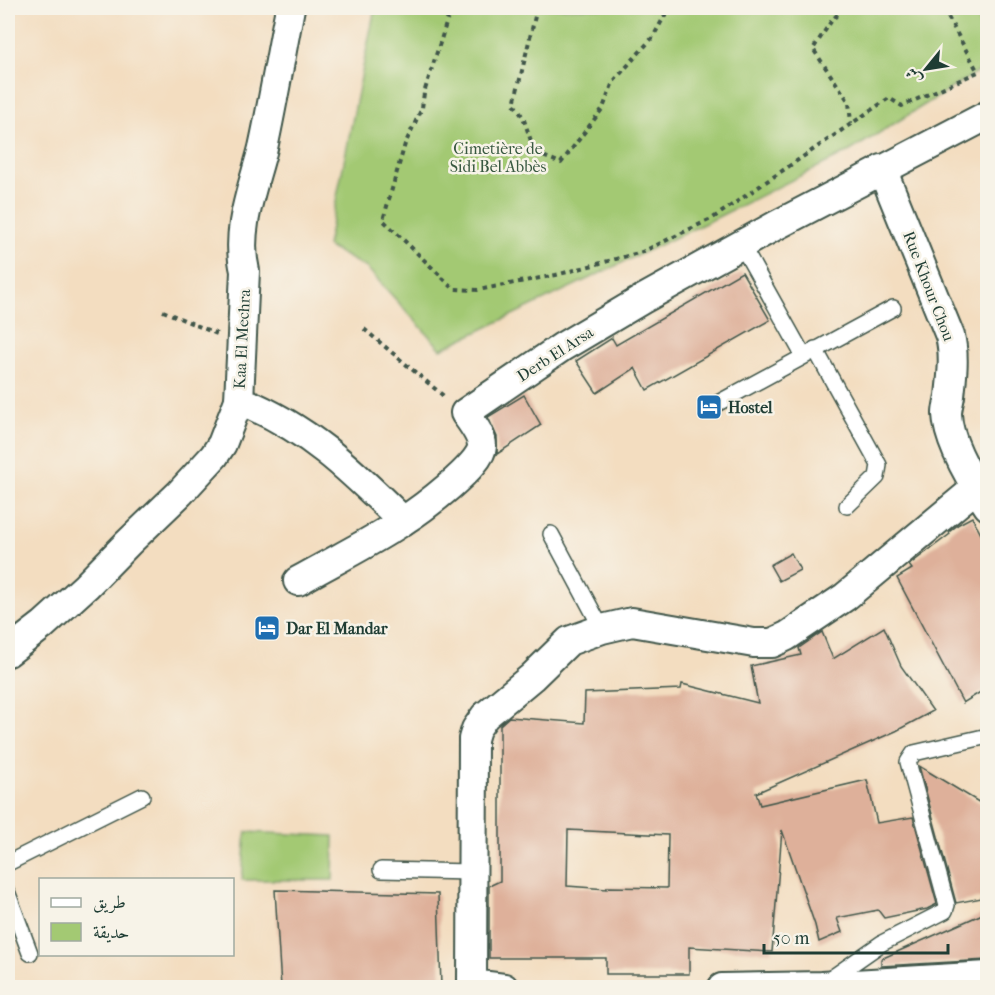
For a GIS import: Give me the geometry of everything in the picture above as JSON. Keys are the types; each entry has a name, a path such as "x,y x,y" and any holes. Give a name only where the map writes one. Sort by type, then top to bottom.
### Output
{"street":[{"name":"Kaa El Mechra","path":"8,652 43,625 86,586 214,456 229,430 240,400 245,271 242,260 247,206 263,148 290,8"},
{"name":"Derb El Arsa","path":"465,413 573,341 741,244 882,168 987,115"},
{"name":"Rue Khour Chou","path":"882,168 950,336 952,357 950,399 946,412 950,435 982,497"},
{"path":"240,400 266,410 342,461 403,521"},
{"path":"298,581 403,521 470,468 480,455 482,447 480,437 465,413"},
{"path":"504,987 472,986 473,739 476,729 485,716 532,677 569,641 602,628 632,622 754,643 772,643 787,636 845,597 982,497"},
{"path":"722,987 821,986 987,976"}],"lane":[{"path":"741,244 879,465 877,477 847,506"},
{"path":"707,409 893,308"},
{"path":"551,534 602,628"},
{"path":"821,986 882,943 945,911 947,905 908,762 914,753 987,736"},
{"path":"8,863 142,796"},
{"path":"381,870 471,872"},
{"path":"8,894 30,953"}],"path":[{"path":"451,8 424,93 422,108 405,144 383,220 454,289 478,290 556,275 642,252 712,218 889,98 902,106 978,72 943,8"},
{"path":"537,8 514,104 523,117 535,153 561,163 603,108 613,82 653,37 669,8"},
{"path":"844,8 832,20 813,50 849,102 851,123"},
{"path":"163,311 241,345"},
{"path":"364,329 465,413"}],"green space":[{"name":"Cimetière de Sidi Bel Abbès","path":"375,8 971,8 987,34 987,66 850,151 714,219 441,349 367,268 327,246"},
{"path":"246,832 334,836 333,880 242,880"}],"building":[{"path":"742,272 770,320 647,390 635,368 597,393 576,361 612,338 616,345"},
{"path":"524,395 541,425 497,454 497,437 488,417"},
{"path":"972,517 987,546 987,688 963,703 897,578 912,569 909,565 950,534 949,532"},
{"path":"791,553 800,570 779,581 770,565"},
{"path":"884,627 901,666 933,711 896,731 756,793 760,805 867,780 877,823 913,817 937,904 927,909 884,918 878,910 837,918 842,932 819,942 782,830 772,952 689,947 689,974 606,974 606,958 489,958 489,886 500,881 500,725 509,717 584,723 585,693 681,689 682,684 758,703 751,666 801,655 799,648 822,632 833,659","holes":["568,830 668,835 667,888 607,887 607,889 567,886"]},
{"path":"919,766 987,807 987,897 956,903"},
{"path":"275,890 438,894 441,987 281,987"},
{"path":"987,912 987,960 881,966 881,959"}],"place":[{"name":"Hostel","path":"709,407"},
{"name":"Dar El Mandar","path":"267,628"}]}
